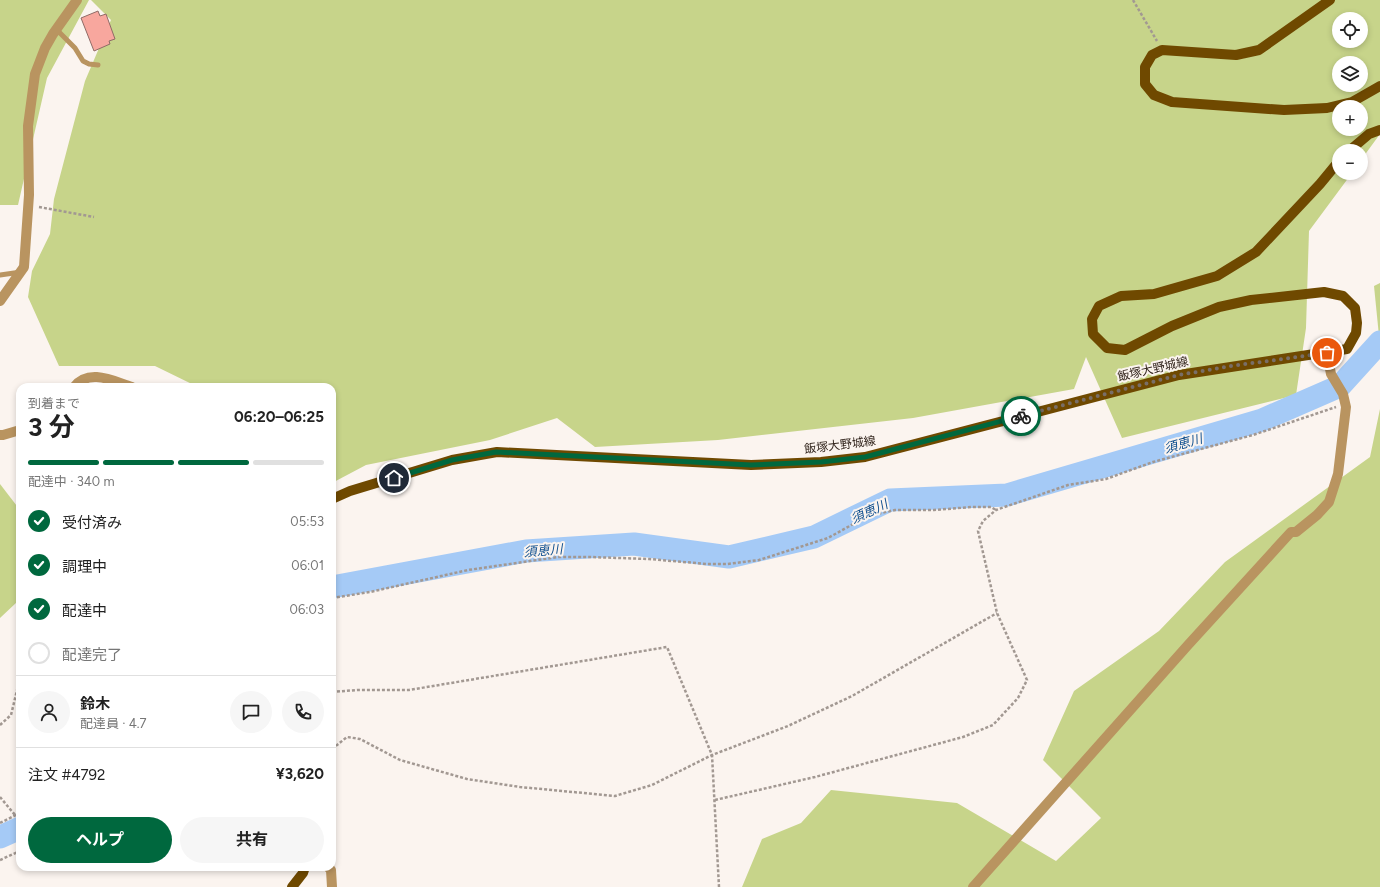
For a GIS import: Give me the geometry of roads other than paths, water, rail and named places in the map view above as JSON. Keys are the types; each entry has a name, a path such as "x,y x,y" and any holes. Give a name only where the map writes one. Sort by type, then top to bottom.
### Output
{"main road":[{"path":"1330,0 1259,50 1236,55 1162,50 1152,55 1144,68 1145,84 1154,95 1172,102 1284,110 1327,108 1352,102 1380,86"},
{"path":"1357,144 1369,134 1380,130"},
{"name":"飯塚大野城線","path":"336,498 350,492 452,460 496,452 751,465 821,462 865,457 1179,375 1347,349 1356,333 1357,323 1355,308 1343,296 1324,292 1251,300 1219,307 1172,326 1125,350 1106,348 1093,334 1092,319 1099,306 1121,296 1154,294 1217,276 1256,252 1332,169"},
{"path":"292,887 304,871"}],"street":[{"path":"0,302 24,267 28,206 28,126 35,74 45,48 56,29 77,0"},
{"path":"973,887 1193,639 1291,532 1296,532 1317,514 1328,502 1338,474 1346,407 1343,394 1331,374 1327,353"},
{"path":"77,383 89,377 102,377 120,383"},
{"path":"0,435 16,431"},
{"path":"331,871 332,887"}],"lane":[{"path":"56,29 76,48 83,61 89,64 98,65"},
{"path":"0,275 21,272"}],"waterway":[{"name":"須恵川","path":"336,586 526,551 634,544 729,557 814,537 890,500 1007,495 1262,420 1340,386 1380,342"},
{"name":"須恵川","path":"0,837 16,830"}]}
